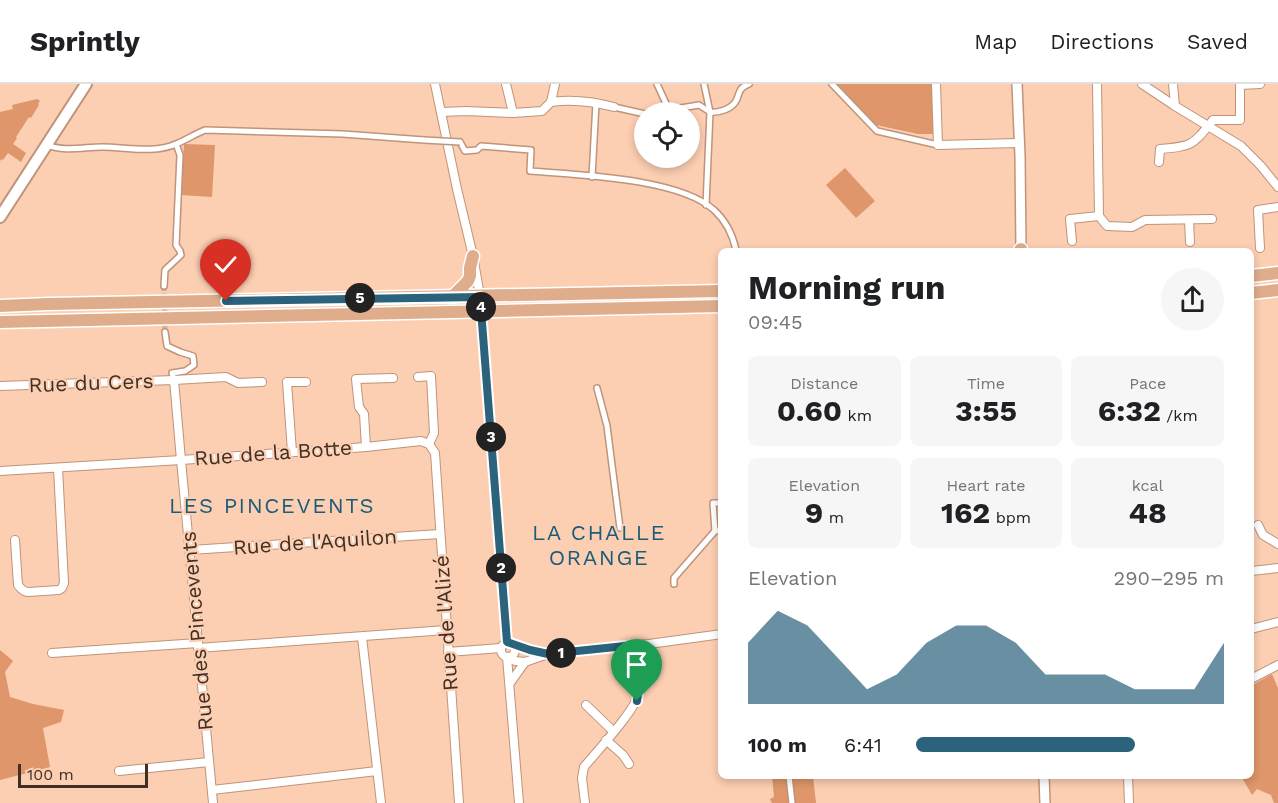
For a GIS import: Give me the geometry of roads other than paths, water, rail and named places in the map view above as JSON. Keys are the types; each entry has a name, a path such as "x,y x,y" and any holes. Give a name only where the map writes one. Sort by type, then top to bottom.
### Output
{"main road":[{"path":"1,213 86,84"},
{"path":"452,297 468,281 473,256"},
{"path":"1254,276 1278,273"},
{"path":"1254,293 1278,290"},
{"path":"0,306 718,291"},
{"path":"482,325 485,311 498,304 511,301 517,296"},
{"path":"447,312 453,307 469,303 480,297"},
{"path":"0,322 718,306"}],"street":[{"path":"435,84 480,297 485,311"},
{"path":"506,84 513,113"},
{"path":"441,112 542,111 551,102 555,84"},
{"path":"657,84 665,102"},
{"path":"704,84 710,112 706,205"},
{"path":"700,106 710,112 718,113 732,106 737,100 738,92 749,84"},
{"path":"832,84 877,131 938,145 1019,143"},
{"path":"936,84 938,145"},
{"path":"1017,84 1021,248"},
{"path":"1097,84 1099,216 1107,226 1132,227 1145,220 1212,219"},
{"path":"1143,84 1241,146 1278,187"},
{"path":"1173,84 1175,106"},
{"path":"1159,162 1160,149 1184,147 1195,142 1213,120 1240,120 1240,85 1260,84"},
{"path":"551,102 596,103 634,112"},
{"path":"592,177 596,103"},
{"path":"47,145 55,148 154,149 176,144 205,130 343,134 460,142 465,151 477,150 481,146 531,150 530,171 632,181 677,190 713,209 730,232 735,248"},
{"path":"164,286 165,270 181,255 176,245 180,155 176,144"},
{"path":"1260,248 1258,210 1278,207"},
{"path":"1072,241 1070,219 1099,216"},
{"path":"1189,220 1190,242"},
{"path":"482,325 507,645 502,654 515,661 525,662 548,654 718,635"},
{"path":"165,332 167,346 193,356 194,365 185,371 172,373 174,380 226,377 238,383 262,382"},
{"path":"418,377 431,376 434,434 429,444"},
{"name":"Rue de la Botte","path":"366,447 364,414 359,407 357,379 393,378"},
{"name":"Rue du Cers","path":"0,386 174,380 181,460"},
{"path":"292,452 286,382 306,382"},
{"path":"597,388 607,426 620,528"},
{"name":"Rue de la Botte","path":"181,460 421,441 429,444"},
{"name":"Rue de l'Alizé","path":"429,444 435,453 459,803"},
{"path":"0,471 181,460"},
{"name":"Rue des Pincevents","path":"181,460 213,803"},
{"path":"15,540 20,588 28,592 62,588 64,583 58,468"},
{"path":"674,584 674,578 718,530 713,503 718,503"},
{"path":"1258,525 1263,535 1278,544"},
{"name":"Rue de l'Aquilon","path":"190,550 440,534"},
{"path":"1254,571 1278,568"},
{"path":"1254,628 1278,622"},
{"path":"52,653 362,637 446,630"},
{"path":"362,637 381,803"},
{"path":"507,645 515,647 514,654 508,657"},
{"path":"448,652 507,645 548,654"},
{"path":"585,803 582,778 584,767 637,701 639,694 635,645"},
{"path":"508,657 519,803"},
{"path":"510,683 525,662"},
{"path":"1254,677 1278,665"},
{"path":"586,705 613,731"},
{"path":"606,740 623,755 628,764"},
{"path":"119,771 209,762"},
{"path":"212,790 377,771"},
{"path":"789,779 792,803"},
{"path":"1044,779 1045,803"},
{"path":"1128,779 1129,803"}],"tunnel":[{"path":"164,286 165,332"}],"district":[{"name":"LES PINCEVENTS","path":"272,505"},
{"name":"LA CHALLE ORANGE","path":"599,545"}]}
